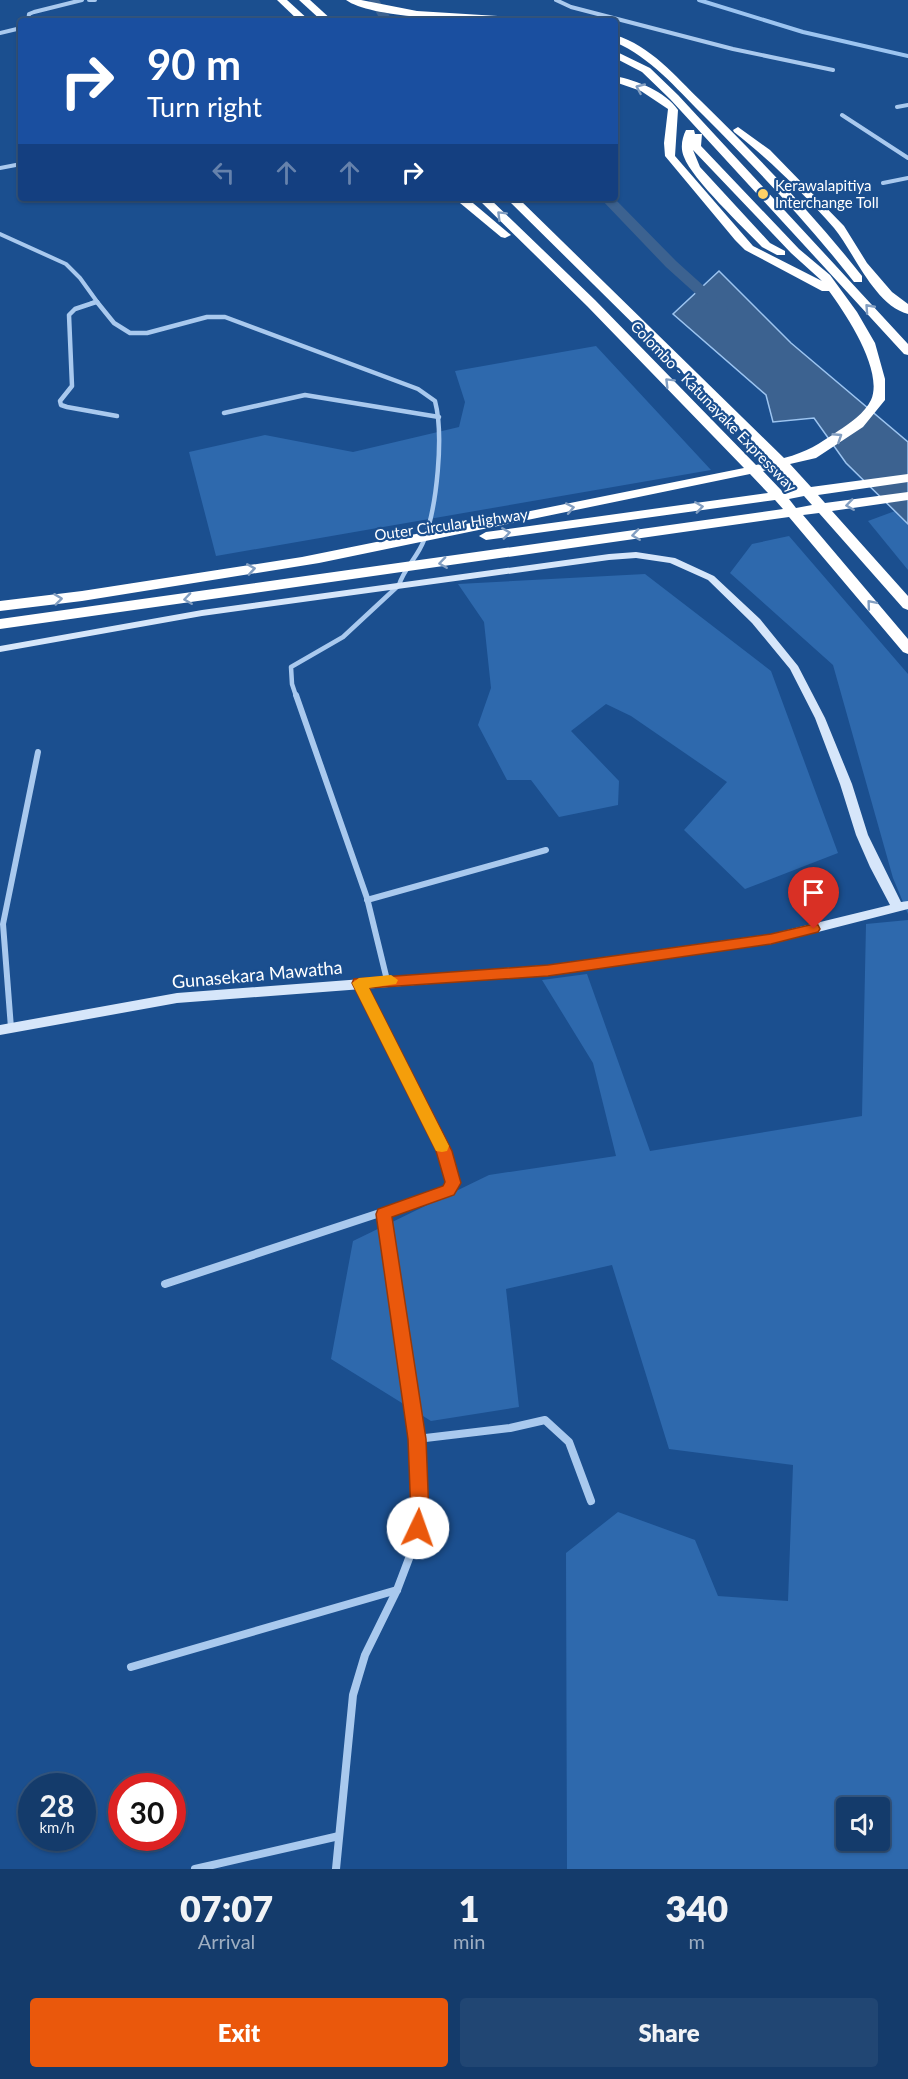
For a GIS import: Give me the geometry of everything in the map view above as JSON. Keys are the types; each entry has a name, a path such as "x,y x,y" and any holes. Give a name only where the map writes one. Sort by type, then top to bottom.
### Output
{"highway":[{"path":"281,0 296,18"},
{"path":"281,0 302,18"},
{"path":"304,0 325,18"},
{"path":"351,0 395,11 489,18"},
{"path":"618,40 649,56 672,75 693,100 752,156 826,238 858,279"},
{"path":"618,51 657,71 858,279 908,334"},
{"path":"618,56 646,70 674,97 908,351"},
{"path":"307,560 724,477 811,455 858,424 878,400 879,379 868,343 826,278 795,251 664,100 640,87 618,80"},
{"path":"693,100 756,136 774,149 848,227 874,277"},
{"path":"674,110 669,143 670,156 739,238 749,248 838,295"},
{"path":"706,112 756,152 826,225 843,249 858,279"},
{"path":"723,124 751,139 802,188 840,228 862,266 888,295 908,310"},
{"path":"692,133 794,237 836,272"},
{"path":"692,133 698,157 775,243 838,295"},
{"path":"692,133 686,147 688,158 696,169 766,245 801,263"},
{"path":"692,133 676,147 685,167 756,245 838,295"},
{"path":"464,201 635,348"},
{"name":"Colombo - Katunayake Expressway","path":"486,201 635,348 778,495 908,649"},
{"name":"Colombo - Katunayake Expressway","path":"515,201 781,462 908,605"},
{"path":"534,201 628,311"},
{"name":"Outer Circular Highway","path":"0,606 82,596 307,560 908,478"},
{"path":"0,624 908,496"}],"street":[{"path":"28,18 29,14 34,12 82,0"},
{"path":"89,0 95,0"},
{"path":"556,0 571,7 613,18"},
{"path":"618,19 733,49 833,70"},
{"path":"0,33 18,29"},
{"path":"897,107 908,105"},
{"path":"842,115 908,158"},
{"path":"0,168 18,165"},
{"path":"883,183 908,178"},
{"path":"0,234 59,261 74,271 96,302 128,332 141,333 206,318 225,317 418,389 435,401 439,417 431,519 423,544 401,576 399,585 343,637 291,667 292,684 367,900 387,980"},
{"path":"96,302 75,309 69,315 72,386 60,401 61,405 67,407 117,416"},
{"path":"224,413 305,395 439,417"},
{"path":"0,649 202,613 399,585 636,555 672,560 711,578 756,621 794,668 820,718 871,856 903,906"},
{"path":"6,1029 3,924 38,752"},
{"path":"367,900 546,850"},
{"name":"Gunasekara Mawatha","path":"6,1029 177,998 387,980 548,970 771,939 903,906"},
{"path":"165,1284 384,1214 448,1191 453,1183 444,1151 359,983"},
{"path":"336,1869 353,1695 365,1655 397,1590 416,1540 420,1516 417,1439 384,1214"},
{"path":"417,1439 510,1428 545,1419 568,1442 591,1502"},
{"path":"131,1667 397,1590"},
{"path":"195,1869 339,1836"}],"shaded area":[{"path":"719,271 791,343 908,442 908,524 846,463 814,418 773,422 766,395 673,314"},
{"path":"596,346 711,470 216,556 189,452 265,435 353,452 459,427 465,402 455,371"},
{"path":"895,511 908,524 908,570 868,521"},
{"path":"789,536 908,674 908,914 893,878 833,665 730,573 752,544"},
{"path":"645,574 771,671 838,853 745,889 684,830 727,782 631,716 606,704 571,731 619,781 618,805 559,817 531,780 507,780 478,725 491,688 484,622 458,584"},
{"path":"908,920 908,1869 567,1869 566,1553 618,1512 695,1540 718,1596 788,1601 793,1465 669,1449 612,1265 506,1289 519,1407 431,1421 331,1359 353,1241 489,1175 616,1156 593,1063 542,980 587,974 650,1151 862,1116 866,924"}],"waterway":[{"path":"374,0 385,18"},
{"path":"699,0 803,32 908,56"},
{"path":"610,201 671,264 721,309"}],"slow traffic":[{"path":"391,980 359,983 442,1146"}],"place":[{"name":"Kerawalapitiya Interchange Toll","path":"763,194"}],"route":[{"path":"418,1528 420,1516 417,1439 384,1214 448,1191 453,1183 444,1151 359,983 548,970 771,939 814,929"}]}
